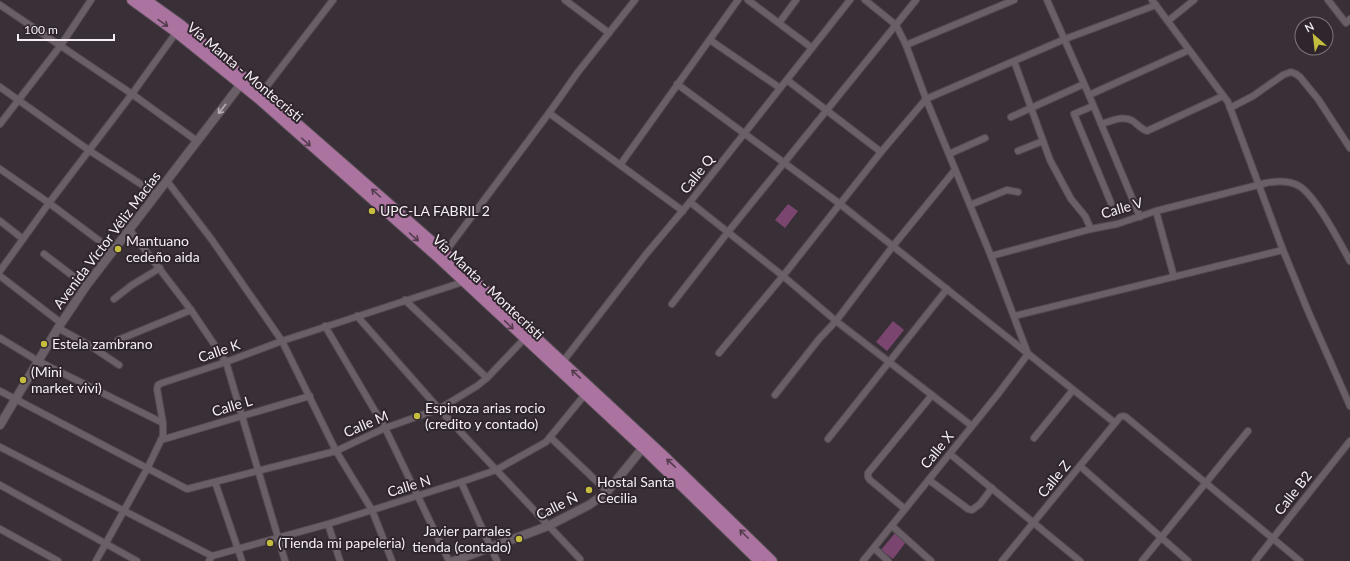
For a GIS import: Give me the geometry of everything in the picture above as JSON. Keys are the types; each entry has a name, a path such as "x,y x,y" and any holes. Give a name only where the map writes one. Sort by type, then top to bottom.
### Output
{"main road":[{"name":"Vía Manta - Montecristi","path":"132,0 179,29"},
{"name":"Vía Manta - Montecristi","path":"146,0 260,95 469,280 527,336 646,445 759,561"},
{"name":"Vía Manta - Montecristi","path":"646,445 710,499 772,561"}],"street":[{"path":"0,124 61,45 91,0"},
{"path":"260,95 333,0"},
{"path":"565,0 609,34"},
{"path":"442,256 578,72 635,0"},
{"path":"620,165 738,0"},
{"path":"748,0 812,48"},
{"path":"779,23 796,0"},
{"name":"Calle Q","path":"560,366 647,253 690,202 850,0"},
{"path":"865,0 896,25 906,45 926,99 991,256 1028,354"},
{"path":"672,304 783,163 827,111 916,0"},
{"path":"906,45 1014,0"},
{"path":"1047,0 1140,217"},
{"path":"1168,21 1194,0"},
{"path":"1328,0 1346,23 1350,19"},
{"path":"719,353 783,276 881,152 926,99 1154,2 1228,102 1283,250 1350,406"},
{"path":"0,5 132,94 197,141"},
{"path":"0,271 179,29"},
{"path":"710,40 780,88"},
{"path":"1089,95 1189,50"},
{"path":"1014,61 1030,108 1058,175 1072,199 1085,216 1091,229"},
{"path":"1230,108 1253,96 1288,72 1294,73 1298,75 1318,99 1350,148"},
{"path":"787,80 881,152"},
{"name":"Avenida Víctor Véliz Macías","path":"0,425 60,325 86,286 243,81"},
{"path":"677,84 840,204 1115,423"},
{"path":"1011,117 1084,84"},
{"path":"0,88 90,151 156,194"},
{"path":"1101,124 1122,118 1132,120 1142,129 1147,131 1223,96"},
{"path":"1093,106 1074,114 1111,203"},
{"path":"549,113 683,210"},
{"path":"949,154 985,138"},
{"path":"1018,151 1043,141"},
{"path":"0,169 49,203 113,251"},
{"path":"775,395 819,339 836,321 893,246 955,170"},
{"path":"166,181 212,240 282,341 336,451 372,510 392,561"},
{"name":"Calle V","path":"991,256 1091,229 1117,224 1156,211 1272,182 1286,182 1301,187 1313,200 1350,261"},
{"path":"970,205 1007,190 1018,192"},
{"path":"690,202 783,276 836,321 972,426"},
{"path":"1156,211 1174,277"},
{"path":"0,222 23,239"},
{"path":"130,229 191,310 226,362 285,561"},
{"path":"1014,316 1283,250"},
{"path":"44,254 86,286"},
{"path":"114,299 132,285 160,268"},
{"path":"0,276 60,325 119,365"},
{"name":"Calle K","path":"96,561 147,469 161,440 164,430 157,389 158,385 162,382 226,362 325,326 469,280"},
{"path":"828,439 947,289"},
{"path":"406,300 487,378"},
{"path":"118,340 191,310"},
{"path":"357,316 439,409 580,559"},
{"path":"325,326 385,428 449,561"},
{"name":"Calle M","path":"147,469 187,489 336,451 385,428 439,409 477,386 487,378 527,336"},
{"path":"0,338 38,361 163,423"},
{"name":"Calle X","path":"863,561 950,454 1028,354"},
{"path":"1034,438 1073,390"},
{"path":"0,391 147,469"},
{"name":"Calle N","path":"210,559 278,537 328,524 496,470 546,442 588,391"},
{"path":"905,509 870,480 868,473 932,395"},
{"name":"Calle L","path":"161,440 310,396"},
{"name":"Calle Z","path":"1002,561 1120,417 1126,417 1206,482"},
{"path":"1142,561 1248,431"},
{"path":"550,437 608,492"},
{"name":"Calle B2","path":"1255,561 1350,441"},
{"name":"Calle Ñ","path":"454,561 548,526 589,504 608,492 646,445"},
{"path":"0,447 123,510 210,559"},
{"path":"950,454 1080,561"},
{"path":"1080,466 1188,561"},
{"path":"929,480 968,509 972,510 980,504 992,488"},
{"path":"216,482 242,561"},
{"path":"461,482 497,561"},
{"path":"1206,482 1300,561"},
{"path":"0,485 137,561"},
{"path":"328,524 340,561"},
{"path":"892,526 931,561"},
{"path":"0,529 58,561"},
{"path":"874,548 888,561"}],"shaded area":[{"path":"788,204 798,211 785,228 775,220"},
{"path":"893,321 904,330 887,351 876,342"},
{"path":"895,533 906,542 893,559 881,550"}],"place":[{"name":"UPC-LA FABRIL 2","path":"372,211"},
{"name":"Mantuano cedeño aida","path":"118,249"},
{"name":"Estela zambrano","path":"44,344"},
{"name":"(Mini market vivi)","path":"23,380"},
{"name":"Espinoza arias rocio (credito y contado)","path":"417,416"},
{"name":"Hostal Santa Cecilia","path":"589,490"},
{"name":"Javier parrales tienda (contado)","path":"519,539"},
{"name":"(Tienda mi papeleria)","path":"270,543"}]}
